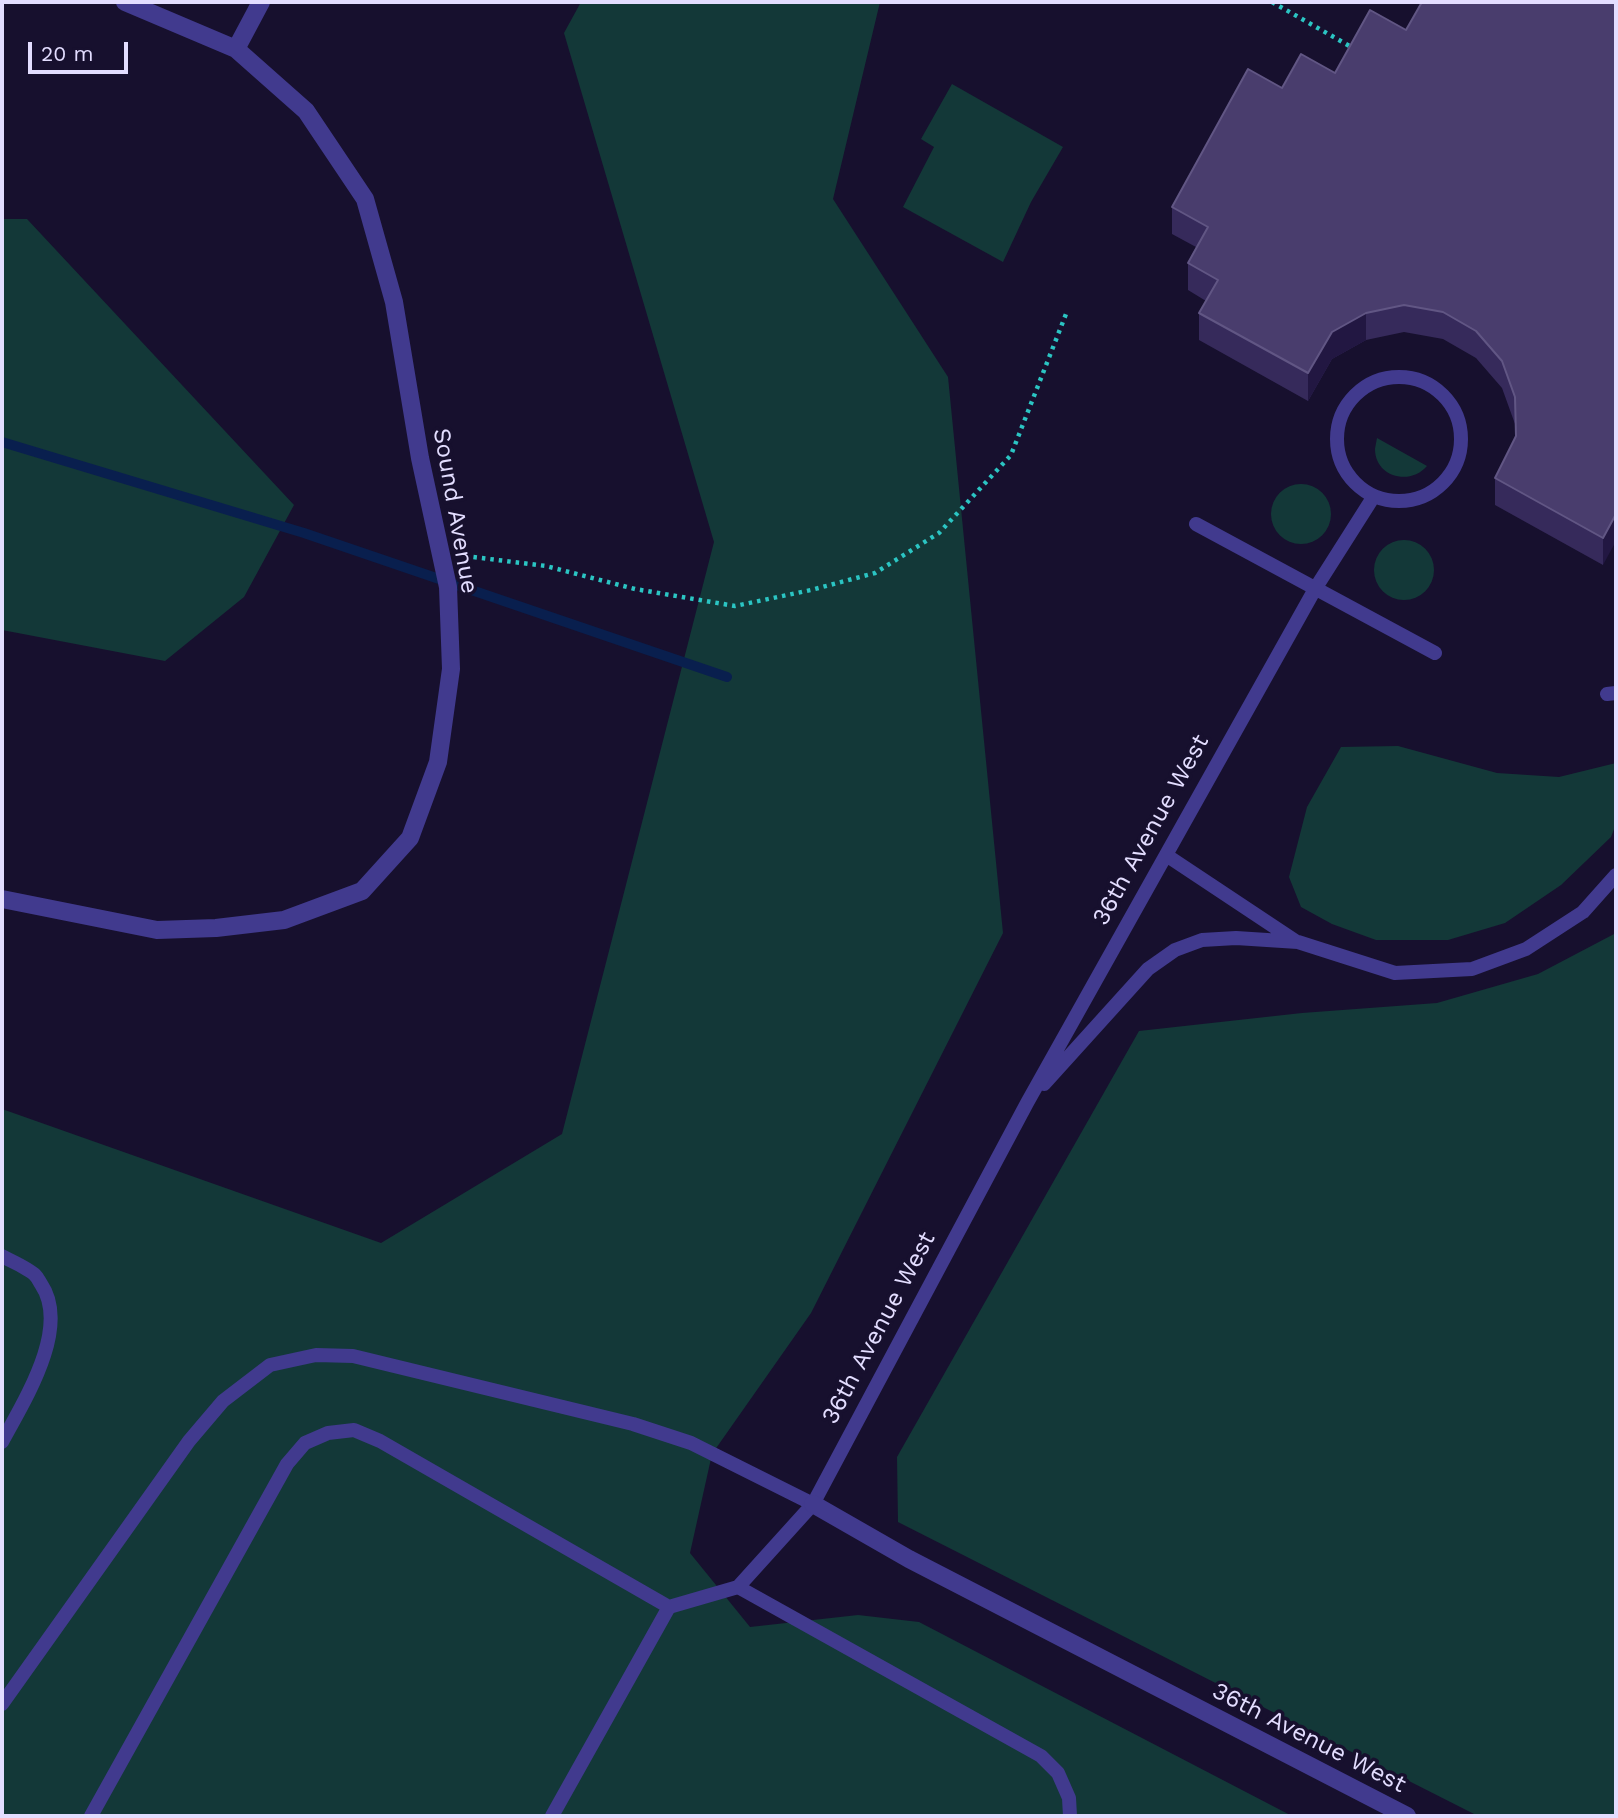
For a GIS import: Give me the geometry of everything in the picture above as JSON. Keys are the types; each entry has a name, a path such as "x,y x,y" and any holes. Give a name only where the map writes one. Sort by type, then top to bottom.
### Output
{"street":[{"name":"Sound Avenue","path":"2,899 157,930 216,929 284,920 362,891 410,838 438,762 451,669 448,587 420,458 394,302 365,199 306,111 236,49 125,2"},
{"path":"236,49 261,2"},
{"name":"36th Avenue West","path":"813,1504 909,1559 1407,1816"}],"lane":[{"path":"1401,376 1422,381 1440,391 1454,408 1461,427 1462,447 1456,467 1444,483 1427,495 1408,502 1388,501 1374,496 1353,482 1342,465 1337,446 1338,424 1347,405 1361,389 1370,384 1380,379 1401,376"},
{"name":"36th Avenue West","path":"813,1504 1027,1103 1315,589 1374,496"},
{"path":"1195,524 1435,653"},
{"path":"1166,855 1298,942"},
{"path":"1027,1103 1148,969 1175,950 1202,940 1236,938 1298,942 1395,973 1472,969 1526,949 1583,912 1616,875"},
{"path":"2,1256 35,1275 48,1294 52,1323 46,1351 2,1442"},
{"path":"2,1704 189,1441 223,1401 270,1365 316,1355 353,1356 633,1424 691,1443 813,1504 738,1587 669,1608 552,1816"},
{"path":"91,1816 287,1464 305,1443 328,1433 354,1430 380,1441 669,1608"},
{"path":"738,1587 1041,1756 1058,1773 1069,1798 1070,1816"}],"path":[{"path":"1272,2 1361,53"},
{"path":"440,552 546,566 635,589 735,606 875,573 939,533 1011,455 1066,314"}],"green space":[{"path":"581,2 880,2 833,199 948,377 1003,933 811,1313 712,1454 690,1553 750,1627 858,1615 919,1622 1292,1816 2,1816 2,1109 381,1243 562,1134 714,542 564,33"},
{"path":"952,84 1063,147 1031,202 1003,262 903,207 934,147 921,139"},
{"path":"2,219 27,219 294,505 244,597 165,661 2,630"},
{"path":"1377,438 1427,466 1412,476 1403,477 1387,472 1377,459"},
{"path":"1295,484 1307,484 1326,497 1331,514 1329,526 1318,539 1307,544 1295,544 1276,531 1271,520 1271,508 1284,489"},
{"path":"1398,540 1410,540 1429,553 1434,570 1432,582 1421,595 1410,600 1398,600 1379,587 1374,576 1374,564 1387,545"},
{"path":"1398,746 1497,773 1559,777 1616,763 1616,824 1611,837 1561,885 1505,923 1448,940 1376,940 1332,924 1301,907 1289,877 1307,807 1341,747"},
{"path":"1616,933 1616,1816 1478,1816 898,1522 897,1457 1139,1031 1302,1013 1437,1003 1538,974"}],"building":[{"path":"1422,2 1616,2 1616,514 1603,538 1495,478 1516,436 1515,397 1502,361 1476,331 1443,312 1404,305 1366,313 1332,332 1308,373 1199,313 1218,280 1188,263 1208,227 1172,207 1248,69 1282,88 1301,54 1335,73 1370,10 1406,30"}],"waterway":[{"path":"2,442 304,533 727,677"}]}
